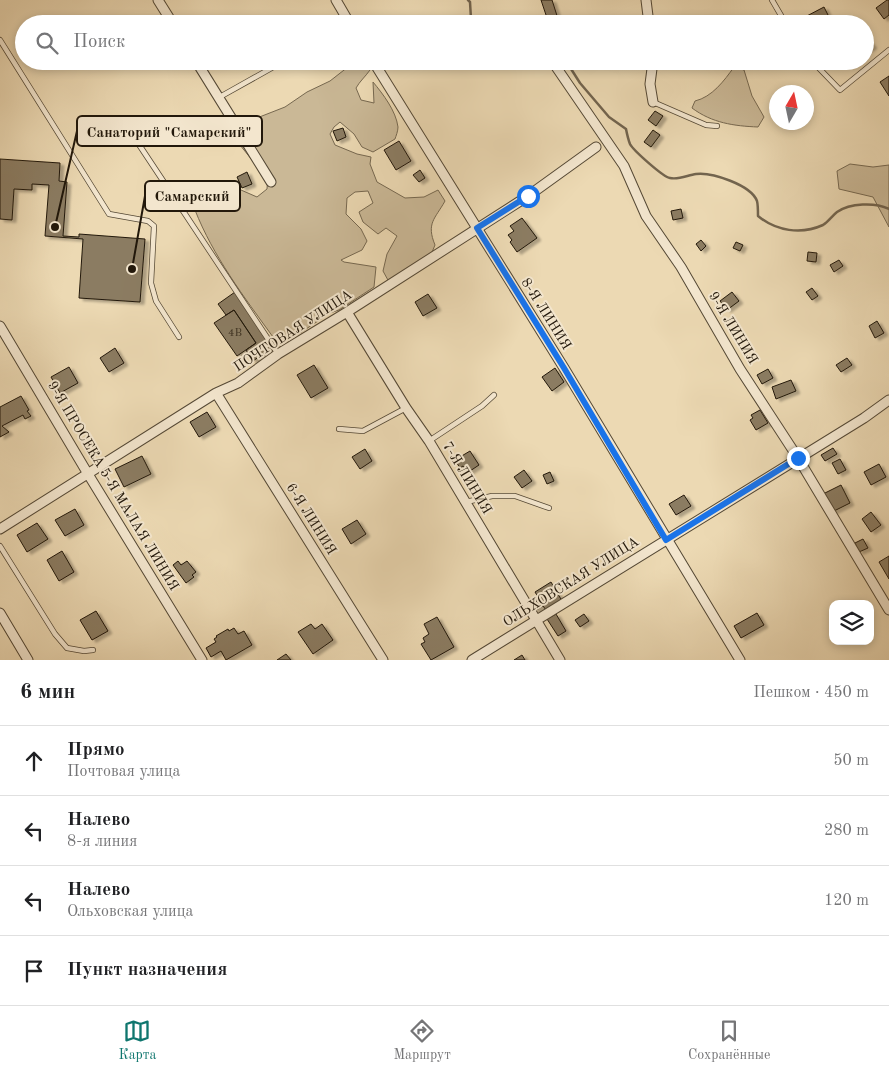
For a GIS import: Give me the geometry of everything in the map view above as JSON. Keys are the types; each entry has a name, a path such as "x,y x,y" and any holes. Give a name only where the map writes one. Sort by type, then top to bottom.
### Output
{"street":[{"path":"158,0 167,15"},
{"path":"336,0 343,15"},
{"path":"646,0 648,15"},
{"path":"201,70 271,182"},
{"name":"8-Я ЛИНИЯ","path":"379,70 564,368 740,660"},
{"name":"9-Я ЛИНИЯ","path":"558,70 624,166 646,216 681,268 740,369 798,458 889,610"},
{"path":"652,70 650,84 653,102"},
{"name":"ПОЧТОВАЯ УЛИЦА","path":"0,529 216,393 238,383 278,354 348,312 528,196 596,146"},
{"name":"7-Я ЛИНИЯ","path":"348,312 406,408 429,441 560,660"},
{"name":"9-Я ПРОСЕКА 5-Я МАЛАЯ ЛИНИЯ","path":"0,326 202,660"},
{"name":"6-Я ЛИНИЯ","path":"216,393 383,660"},
{"name":"ОЛЬХОВСКАЯ УЛИЦА","path":"472,660 864,418 889,400"},
{"path":"0,614 28,660"}],"lane":[{"path":"772,0 781,15"},
{"path":"0,40 15,64"},
{"path":"874,62 889,50"},
{"path":"19,70 110,214 148,221 154,226 151,283 156,301 179,337"},
{"path":"218,98 268,70"},
{"path":"821,70 840,90 864,70"},
{"path":"653,102 706,125 717,126"},
{"path":"122,119 278,354"},
{"path":"429,441 482,406 494,395"},
{"path":"339,429 363,431 406,408"},
{"path":"465,502 492,496 515,496 549,508"},
{"path":"0,546 55,634 67,648 84,651 93,650"}],"shaded area":[{"path":"344,70 370,70 356,88 361,100 374,103 373,82 392,109 398,127 395,139 373,152 362,147 354,134 340,122 330,134 335,145 357,154 371,157 370,164 377,182 405,198 424,197 438,190 445,201 433,222 431,231 435,245 430,257 389,282 383,271 387,254 397,236 386,228 378,234 363,222 359,212 373,203 368,191 355,192 347,198 346,214 361,229 367,241 362,250 341,260 376,267 374,287 300,333 287,338 273,337 220,260 195,210 202,192 225,183 257,197 267,189 268,175 252,160 236,140 239,125 285,107 307,92 330,81"},
{"path":"732,70 744,70 752,96 764,117 758,127 724,123 707,117 692,108 695,101 707,96"},
{"path":"850,164 873,167 889,165 889,227 873,197 839,189 837,171"}],"building":[{"path":"541,0 552,0 557,15 546,15"},
{"path":"889,0 889,15 884,19 876,8"},
{"path":"824,7 828,15 809,15"},
{"path":"889,76 889,96 880,82"},
{"path":"655,111 663,116 656,126 648,120"},
{"path":"343,128 346,137 337,141 333,131"},
{"path":"653,130 660,135 651,147 644,142"},
{"path":"399,141 411,161 396,170 384,150"},
{"path":"0,159 60,163 59,181 67,182 63,236 79,237 79,234 145,239 140,302 79,298 83,239 45,236 49,185 32,184 32,190 14,189 12,220 0,219"},
{"path":"420,170 425,178 419,182 413,175"},
{"path":"247,172 252,184 242,188 237,177"},
{"path":"681,209 683,218 673,220 671,211"},
{"path":"522,218 537,238 517,252 510,242 512,240 508,235 514,231 510,226"},
{"path":"701,240 706,246 701,251 696,244"},
{"path":"736,242 743,245 740,251 733,248"},
{"path":"808,252 817,253 816,262 807,261"},
{"path":"839,260 843,266 834,272 830,265"},
{"path":"812,288 818,296 812,300 806,292"},
{"path":"235,292 273,347 253,361 246,350 256,343 234,310 226,315 218,304"},
{"path":"732,292 739,301 727,310 720,301"},
{"path":"428,294 437,308 423,316 415,302"},
{"path":"234,310 256,343 237,356 214,323"},
{"path":"877,321 884,333 875,338 869,326"},
{"path":"115,348 124,363 109,372 100,358"},
{"path":"847,358 852,365 841,372 836,365"},
{"path":"314,365 328,388 311,398 297,375"},
{"path":"69,367 78,383 60,393 51,377"},
{"path":"555,368 564,382 552,391 542,377"},
{"path":"768,369 773,378 762,384 757,375"},
{"path":"791,380 796,391 776,399 772,387"},
{"path":"21,396 31,416 25,419 23,415 2,426 9,432 0,437 0,407"},
{"path":"760,410 768,423 756,430 750,420 753,418 751,415"},
{"path":"207,412 216,427 199,437 190,422"},
{"path":"833,448 837,454 825,461 821,455"},
{"path":"365,449 372,461 360,469 352,457"},
{"path":"470,451 479,465 467,473 463,466 460,468 455,460"},
{"path":"142,456 151,474 124,487 115,469"},
{"path":"840,459 846,470 838,474 832,463"},
{"path":"879,464 886,477 871,485 864,472"},
{"path":"524,470 532,481 522,488 514,477"},
{"path":"550,472 554,481 547,484 543,475"},
{"path":"841,485 850,503 832,512 823,494"},
{"path":"684,495 691,506 676,515 669,504"},
{"path":"75,509 84,525 65,536 55,520"},
{"path":"871,512 881,525 871,532 862,519"},
{"path":"357,520 366,534 351,544 342,529"},
{"path":"37,523 48,539 27,552 17,535"},
{"path":"863,539 868,548 859,552 855,543"},
{"path":"62,551 74,572 59,581 47,560"},
{"path":"889,556 889,579 879,562"},
{"path":"178,561 181,565 187,561 196,572 192,575 194,577 186,583 173,565"},
{"path":"551,582 562,601 546,610 543,606 535,611 531,605 537,601 535,599 538,597 535,592"},
{"path":"96,611 108,631 92,640 80,620"},
{"path":"757,613 764,625 741,638 734,626"},
{"path":"556,614 566,631 558,636 547,619"},
{"path":"584,614 589,621 580,627 575,620"},
{"path":"437,617 454,647 431,660 421,644 425,642 423,638 429,634 424,624"},
{"path":"311,624 315,629 322,624 333,640 313,654 298,632"},
{"path":"234,628 238,634 244,631 252,645 226,660 221,651 211,657 206,648 216,642 214,639 216,636 228,629 229,631"},
{"path":"286,654 291,660 277,660"},
{"path":"522,655 525,660 514,660"}],"waterway":[{"path":"468,0 470,2 471,15"},
{"path":"572,70 580,83 609,117 626,129 632,147 648,163 670,178 703,174 721,177 739,185 753,195 757,201 758,216 773,225 789,230 806,230 823,225 837,212 855,205 870,204 889,209"}],"place":[{"name":"Санаторий \"Самарский\"","path":"55,227"},
{"name":"Самарский","path":"132,269"}],"route":[{"path":"528,196 477,228 564,368 666,540 798,458"}]}
